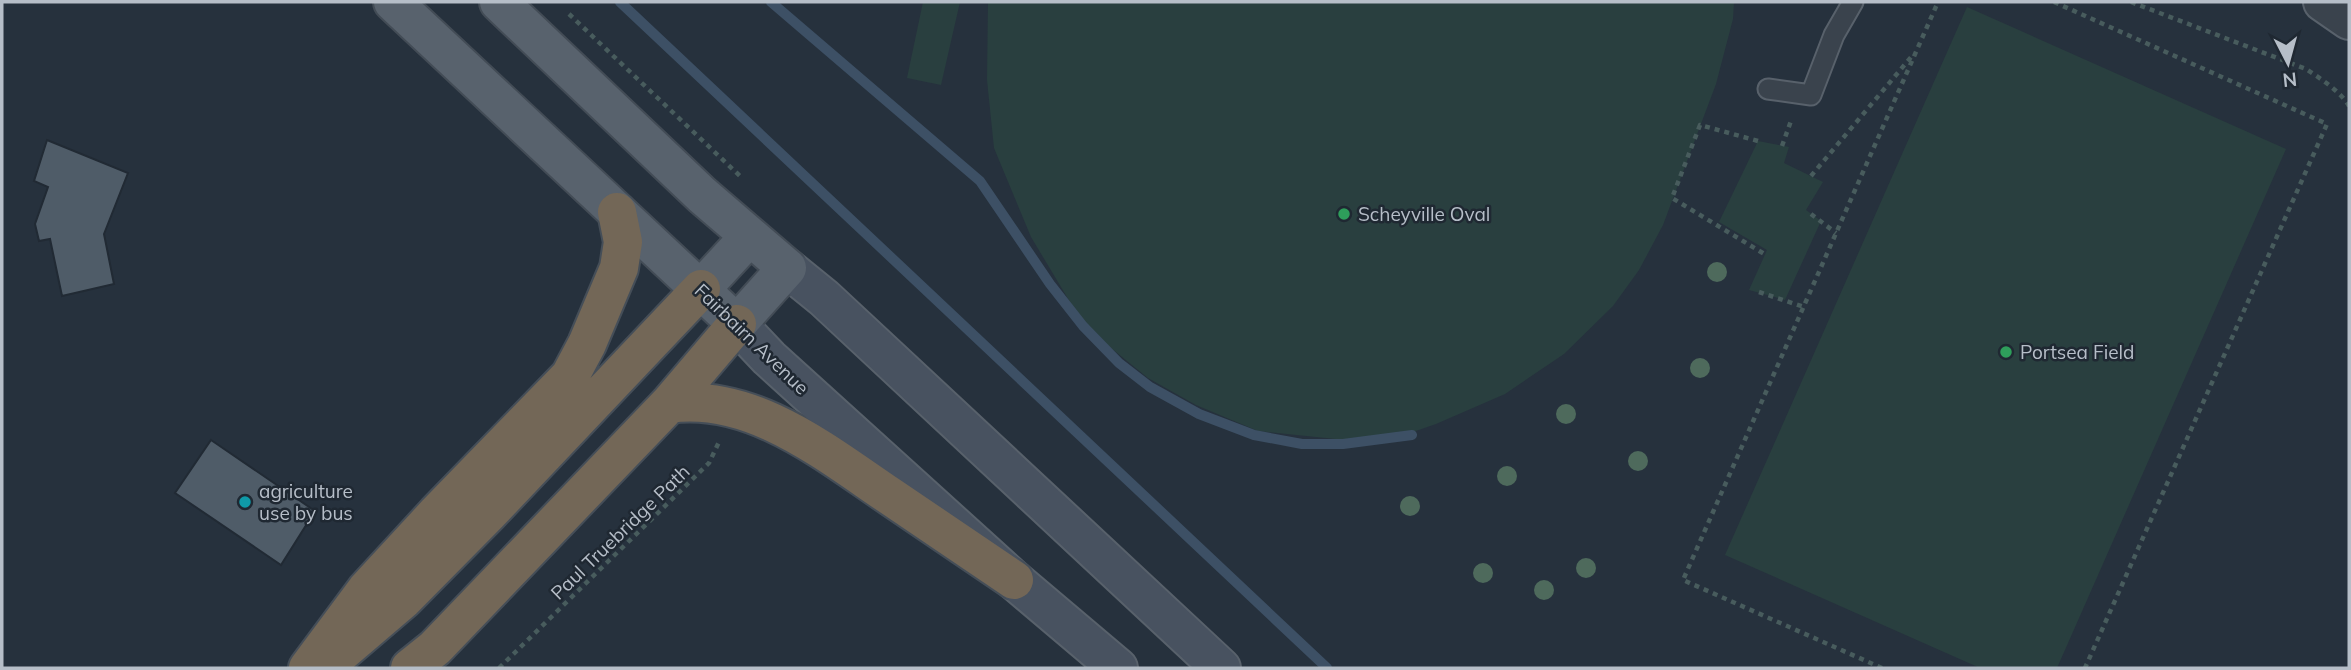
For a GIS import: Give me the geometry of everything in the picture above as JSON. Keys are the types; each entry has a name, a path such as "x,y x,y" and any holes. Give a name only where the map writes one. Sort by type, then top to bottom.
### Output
{"highway":[{"path":"308,668 366,590 570,376 620,268 623,242 617,212"},
{"path":"323,668 404,598 489,513 701,289"},
{"path":"410,668 435,648 669,404 737,324"},
{"path":"669,404 706,402 775,425 827,453 1014,580"}],"main road":[{"name":"Fairbairn Avenue","path":"393,2 701,289 769,358 1014,580 1118,668"},
{"path":"499,2 702,195 824,298 1221,668"},
{"path":"701,289 749,237"},
{"path":"737,324 787,268"}],"street":[{"path":"2323,2 2349,20"}],"lane":[{"path":"1768,89 1811,95 1834,35 1853,2"}],"path":[{"path":"1882,668 1684,580 1938,2"},
{"path":"2054,2 2327,124 2085,668"},
{"path":"2132,2 2306,69 2349,106"},
{"path":"1811,176 1916,51"},
{"path":"1758,141 1700,125 1672,198 1766,254"},
{"path":"1811,214 1836,233"},
{"path":"1759,292 1804,307"},
{"name":"Paul Truebridge Path","path":"499,668 709,464 718,446 730,408"}],"green space":[{"path":"923,2 960,2 941,85 907,78"},
{"name":"Scheyville Oval","path":"988,2 1734,2 1733,19 1716,84 1663,225 1639,270 1613,306 1564,354 1505,394 1410,433 1355,441 1258,431 1196,405 1148,378 1111,348 1076,312 1031,237 994,148 987,80"},
{"name":"Portsea Field","path":"1967,7 2286,149 2057,668 1980,668 1725,555"},
{"path":"1758,141 1789,147 1784,163 1823,182 1806,210 1821,221 1785,300 1749,290 1767,250 1719,222"}],"building":[{"path":"47,140 128,173 104,234 114,284 62,296 50,239 39,241 35,224 48,187 34,181"},
{"name":"agriculture use by bus","path":"211,440 315,511 281,565 175,493"}],"waterway":[{"path":"620,2 1327,668"},
{"path":"771,2 980,181 1050,284 1083,326 1119,363 1150,387 1199,414 1254,435 1302,444 1343,444 1412,435"}],"place":[{"name":"Scheyville Oval","path":"1344,214"},
{"name":"Portsea Field","path":"2006,352"},
{"name":"agriculture use by bus","path":"245,502"}]}
